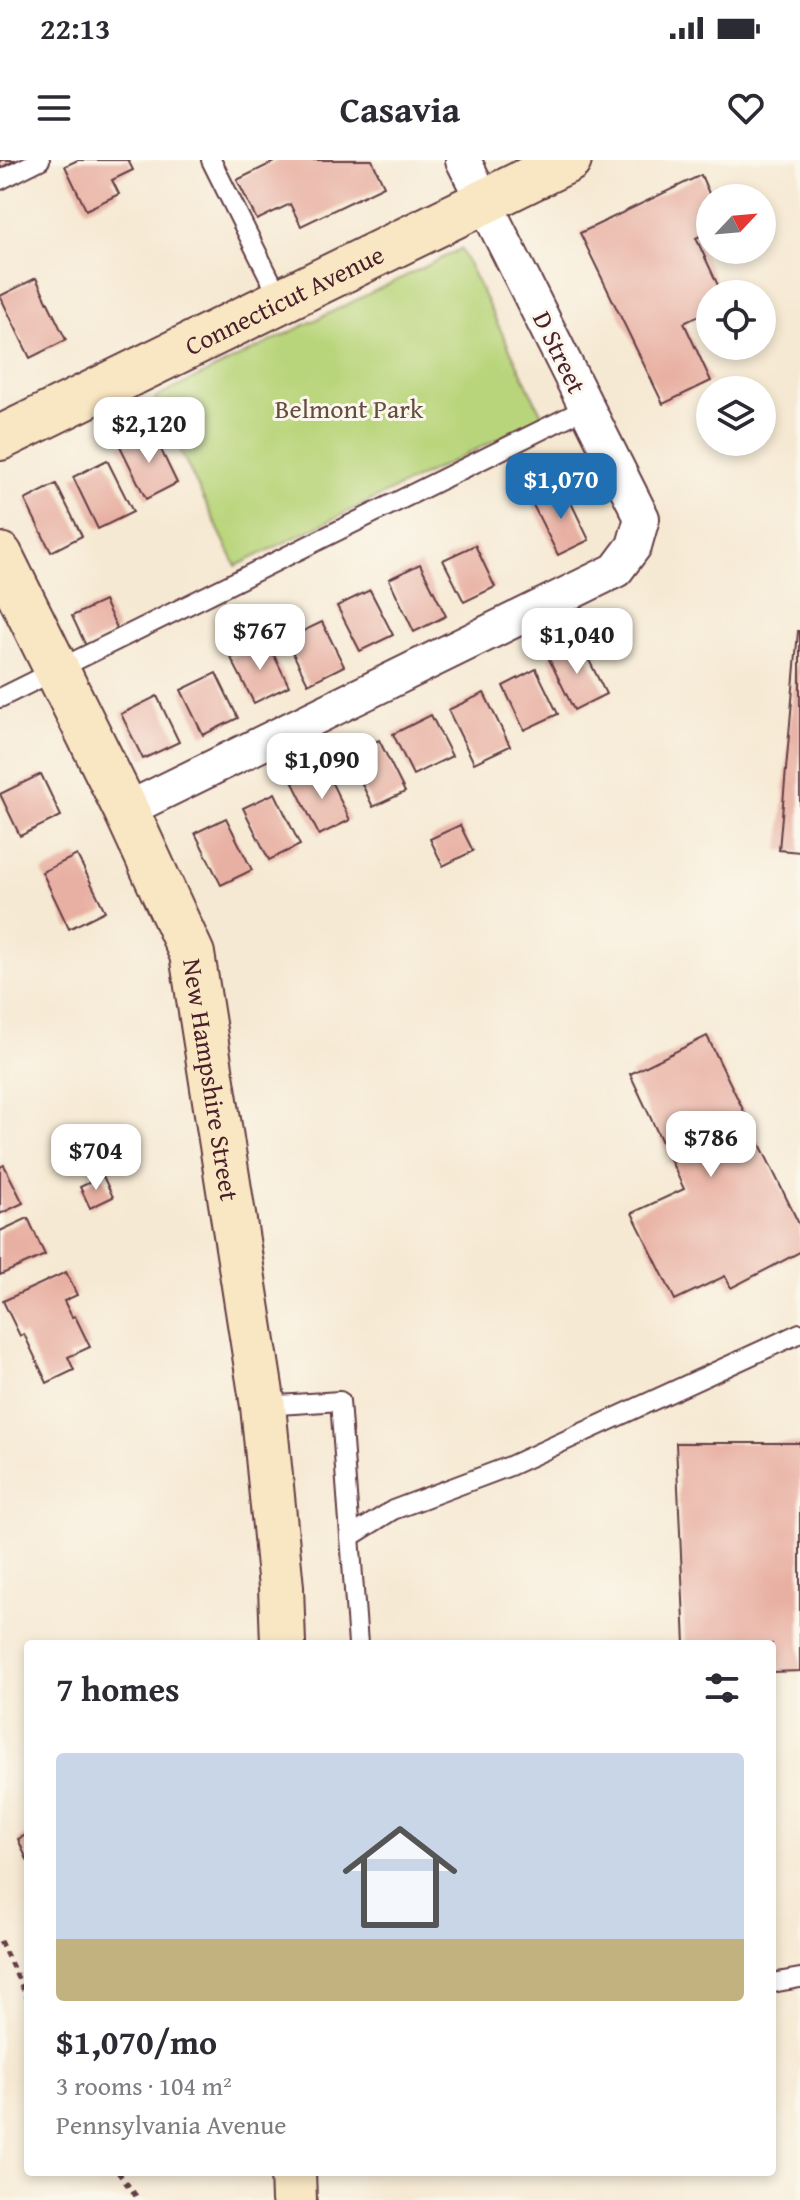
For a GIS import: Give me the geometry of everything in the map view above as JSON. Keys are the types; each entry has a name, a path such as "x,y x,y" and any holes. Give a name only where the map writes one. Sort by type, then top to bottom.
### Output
{"street":[{"name":"D Street","path":"126,810 616,570 634,546 642,518 463,160"},
{"name":"Connecticut Avenue","path":"0,438 569,160"},
{"name":"New Hampshire Street","path":"0,555 126,810 192,954 263,1406 281,1587 283,1640"},
{"path":"293,2176 294,2200"}],"lane":[{"path":"0,180 40,160"},
{"path":"211,160 281,301"},
{"path":"0,698 588,407"},
{"path":"350,1537 393,1510 510,1466 800,1333"},
{"path":"263,1406 340,1401 358,1640"},
{"path":"776,1982 800,1978"}],"path":[{"path":"0,1941 24,1991"},
{"path":"121,2176 139,2200"}],"green space":[{"name":"Belmont Park","path":"461,249 543,417 236,566 155,398"}],"building":[{"path":"0,160 16,160 0,168"},
{"path":"78,160 128,160 133,170 112,180 119,194 86,210 65,166"},
{"path":"278,160 372,160 384,186 301,226 290,204 257,220 237,180"},
{"path":"701,175 705,184 696,184 696,264 708,264 716,280 696,280 696,317 684,323 696,349 696,360 701,360 709,376 696,376 696,388 663,404 580,233"},
{"path":"36,278 66,340 30,358 0,296"},
{"path":"152,431 177,483 146,499 120,446"},
{"path":"107,460 133,512 98,529 73,477"},
{"path":"56,484 82,536 51,552 25,500"},
{"path":"564,488 589,540 558,555 532,503"},
{"path":"475,545 495,587 464,602 443,560"},
{"path":"420,564 446,616 414,632 389,579"},
{"path":"370,590 393,635 360,651 337,606"},
{"path":"104,601 118,630 86,646 72,616"},
{"path":"322,622 344,666 308,684 286,639"},
{"path":"800,631 800,852 779,850"},
{"path":"267,641 289,686 254,703 231,658"},
{"path":"580,642 606,694 574,710 548,657"},
{"path":"536,669 558,714 524,730 503,686"},
{"path":"216,673 238,718 203,735 181,690"},
{"path":"484,693 510,746 474,763 448,710"},
{"path":"157,696 179,742 143,759 121,714"},
{"path":"431,715 452,756 413,775 393,734"},
{"path":"379,740 405,792 373,807 348,755"},
{"path":"324,767 350,820 319,835 293,783"},
{"path":"41,774 61,816 20,836 0,794"},
{"path":"275,793 300,845 269,860 243,808"},
{"path":"226,818 252,870 221,885 195,833"},
{"path":"460,825 473,851 443,866 430,839"},
{"path":"77,855 105,911 69,929 42,872"},
{"path":"707,1036 800,1226 800,1252 731,1288 725,1276 675,1300 632,1213 684,1189 630,1074"},
{"path":"4,1165 23,1203 0,1214 0,1167"},
{"path":"103,1176 113,1197 90,1208 80,1187"},
{"path":"28,1218 45,1255 0,1275 0,1231"},
{"path":"66,1272 77,1295 64,1301 90,1347 68,1357 74,1370 47,1383 24,1334 20,1336 3,1301"},
{"path":"676,1443 800,1443 800,1671 776,1672 776,1640 685,1640"},
{"path":"24,1836 24,1853 18,1839"}]}
